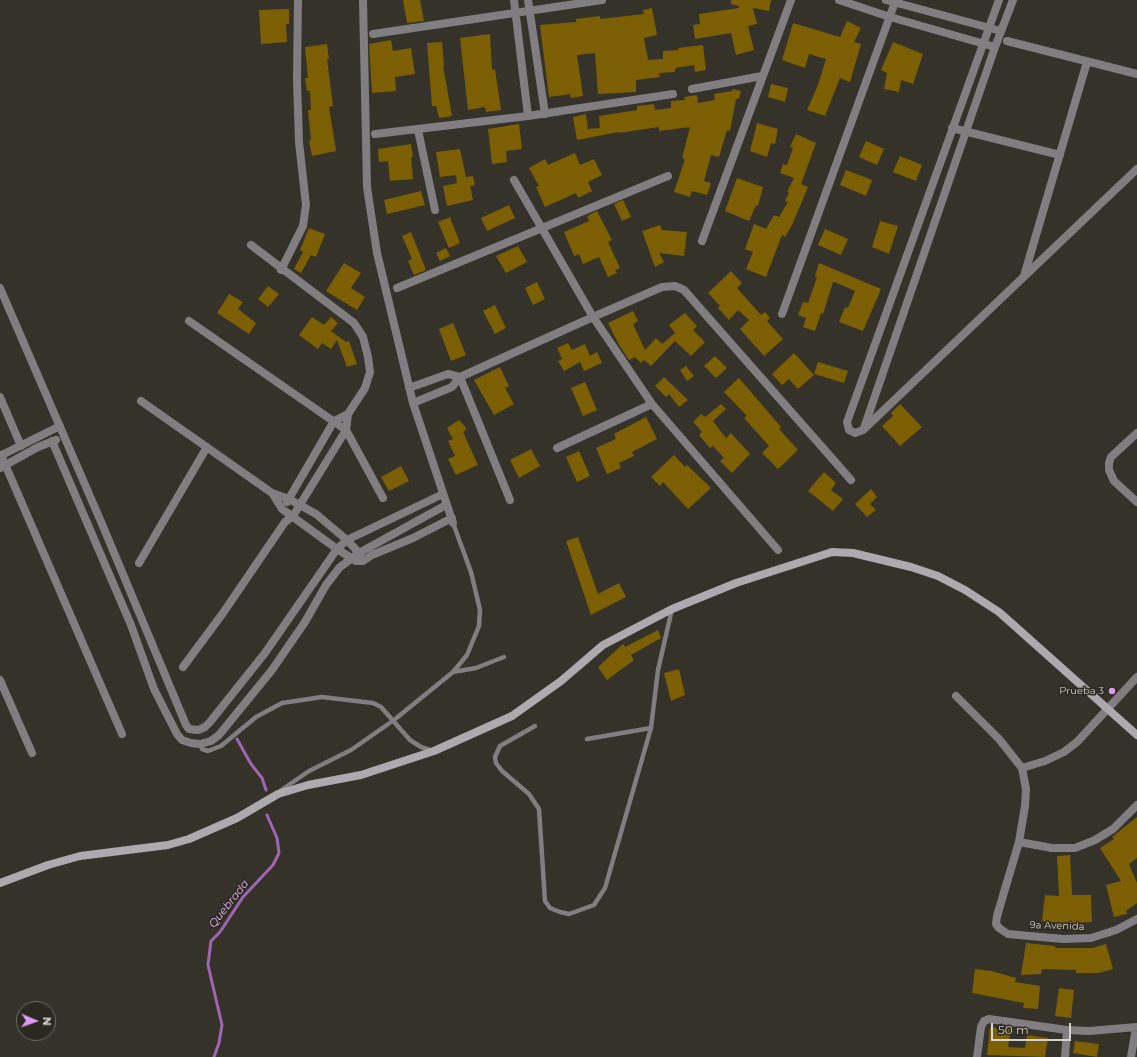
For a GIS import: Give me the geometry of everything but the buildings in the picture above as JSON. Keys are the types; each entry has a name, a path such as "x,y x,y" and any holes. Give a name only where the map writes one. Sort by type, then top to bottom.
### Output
{"main road":[{"path":"0,883 48,865 80,856 168,845 189,839 237,818 278,794 308,785 361,775 434,751 512,716 561,681 603,645 672,609 736,583 821,555 843,552 863,555 938,576 965,590 999,612 1137,735"}],"street":[{"path":"281,270 303,226 306,205 299,142 297,81 298,0"},
{"path":"282,509 351,558 363,561 372,555 453,520 446,505 413,403 377,253 367,187 363,0"},
{"path":"514,0 528,116"},
{"path":"528,0 545,114"},
{"path":"372,34 530,12 602,0"},
{"path":"702,241 791,0"},
{"path":"839,0 890,17 995,47"},
{"path":"886,0 1001,31"},
{"path":"999,0 847,422 849,430 855,433 863,430 1137,169"},
{"path":"863,430 967,132 995,47 1013,0"},
{"path":"782,314 895,2"},
{"path":"1007,41 1137,74"},
{"path":"1024,278 1087,62"},
{"path":"692,89 762,76"},
{"path":"375,134 545,114 673,94"},
{"path":"952,128 1060,155"},
{"path":"418,130 435,210"},
{"path":"397,288 542,230 668,176"},
{"path":"514,180 593,317 652,404 778,550"},
{"path":"183,667 224,613 285,522 293,516 300,505 346,430 348,414 366,388 370,372 363,337 354,323 281,270 251,246"},
{"path":"413,403 452,387 460,377 593,317 662,287 675,286 684,290 851,480"},
{"path":"0,288 189,729 198,730 205,727 210,722 265,653 322,568 337,549 347,540 402,515 443,494"},
{"path":"189,321 334,420 346,430 383,498"},
{"path":"409,388 448,374 460,377"},
{"path":"460,377 510,500"},
{"path":"0,397 21,446"},
{"path":"141,401 272,493 289,499 316,514 347,540 359,553 363,561"},
{"path":"557,448 652,404"},
{"path":"282,509 334,420 348,414"},
{"path":"60,426 1,455 3,467 122,734"},
{"path":"1137,433 1111,457 1109,463 1111,475 1114,481 1137,502"},
{"path":"3,467 38,447 63,436"},
{"path":"52,441 131,625 154,689 169,721 182,740 200,744 211,741 219,735 272,670 305,622 326,585 340,567 359,553 446,505"},
{"path":"139,563 207,447"},
{"path":"272,493 282,509 285,522"},
{"path":"402,515 413,538"},
{"path":"1022,768 1046,761 1064,752 1077,742 1137,677"},
{"path":"0,680 32,753"},
{"path":"956,696 999,739 1022,768 1026,789 1025,806 1019,842 1052,848 1075,848 1095,840 1113,829 1137,805"},
{"name":"9a Avenida","path":"1019,842 996,924 1008,934 1063,938 1090,938 1116,930 1137,919"},
{"path":"977,1057 981,1027 984,1021 989,1019 1068,1030 1089,1031 1137,1027 1131,1057"},
{"path":"1065,1057 1068,1030"}],"lane":[{"path":"278,794 309,771 351,750 394,720 453,672 467,655 475,640 479,626 480,610 471,572 453,520"},
{"path":"535,726 500,746 495,757 496,763 502,771 529,794 540,809 545,901 550,908 569,914 594,905 605,888 651,728 658,670 672,609"},
{"path":"453,672 476,668 504,657"},
{"path":"200,744 202,749 208,751 221,746 256,717 282,703 322,697 373,703 381,707 410,740 421,747 434,751"},
{"path":"587,739 651,728"}],"waterway":[{"name":"Quebrada","path":"237,739 251,764 262,778 266,790"},
{"name":"Quebrada","path":"214,1057 219,1043 222,1025 208,965 211,941 220,932 243,897 273,865 279,853 277,838 267,815"}],"place":[{"name":"Prueba 3","path":"1112,691"}]}
